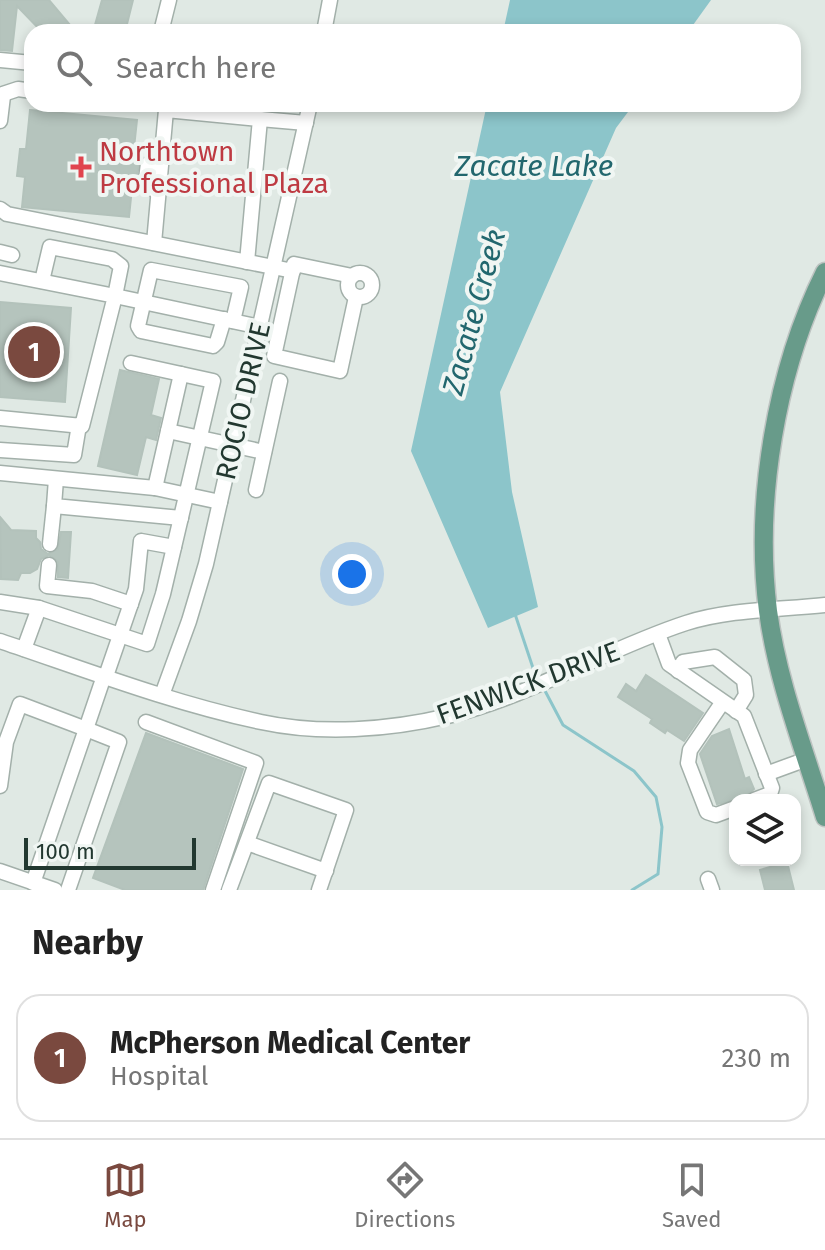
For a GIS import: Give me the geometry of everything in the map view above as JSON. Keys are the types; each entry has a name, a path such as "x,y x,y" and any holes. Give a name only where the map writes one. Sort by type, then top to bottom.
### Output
{"main road":[{"path":"825,272 806,309 780,396 771,449 767,502 768,611 784,684 825,817"}],"street":[{"path":"163,24 169,0"},
{"path":"326,24 330,0"},
{"path":"0,60 24,62"},
{"path":"0,121 1,95 24,90"},
{"path":"154,243 162,156 161,112"},
{"path":"202,112 306,123"},
{"name":"ROCIO DRIVE","path":"162,695 206,564 308,112"},
{"path":"247,262 260,119"},
{"path":"0,209 7,214 293,271"},
{"path":"0,418 82,426 121,266 112,259 50,247 42,281"},
{"path":"294,264 352,276 363,273 372,281 368,295 356,297 340,371 274,356 293,271 294,264"},
{"path":"151,270 241,287 229,320 213,346 141,331 138,326 144,302 151,270"},
{"path":"0,273 260,327"},
{"path":"0,602 39,608 147,644 174,547 213,381 131,363"},
{"path":"155,488 181,374"},
{"path":"256,490 280,381"},
{"path":"0,450 74,455 79,425"},
{"path":"168,431 264,452"},
{"path":"0,473 155,488 220,502"},
{"path":"50,544 56,479"},
{"path":"54,506 181,518"},
{"path":"33,883 136,589 141,541 174,547"},
{"path":"49,565 47,586 92,591 131,604"},
{"name":"FENWICK DRIVE","path":"0,641 162,695 263,723 360,729 451,715 707,618 825,605"},
{"path":"24,649 39,608"},
{"path":"658,634 669,664 744,716 772,788 770,794"},
{"path":"678,671 683,662 715,657 744,680 746,695 729,707 690,750 688,763 707,812 716,815 729,810"},
{"path":"0,786 6,742 20,704 119,742 68,890"},
{"path":"146,722 256,763 213,890"},
{"path":"766,774 807,759"},
{"path":"229,890 269,783 346,810 319,890"},
{"path":"247,843 326,871"},
{"path":"0,871 55,890"}],"water":[{"path":"510,0 711,0 694,24 505,24"},
{"name":"Zacate Lake","path":"485,112 628,112 616,128 500,392 512,492 538,607 488,628 411,451"}],"building":[{"path":"0,0 49,0 69,24 34,24 17,6 12,51 0,50"},
{"path":"102,0 133,0 127,24 95,24"},
{"name":"Northtown Professional Plaza","path":"30,112 137,120 133,157 141,158 136,178 141,188 132,188 129,217 22,207 25,177 17,176 20,149 26,149"},
{"path":"0,302 71,308 65,402 0,397"},
{"path":"120,370 159,379 151,415 161,418 156,440 146,437 137,475 98,466"},
{"path":"0,517 11,530 36,531 41,549 48,554 58,549 61,532 71,532 68,578 58,577 58,562 49,555 41,559 37,569 21,573 18,580 1,579"},
{"path":"646,675 703,713 684,741 650,723 652,719 618,697 626,684 636,691"},
{"path":"729,729 745,779 749,777 754,789 748,794 729,794 729,801 717,804 700,754 712,736"},
{"path":"146,733 243,769 203,890 125,890 93,878"},
{"path":"788,866 794,890 765,890 760,870"}],"waterway":[{"name":"Zacate Creek","path":"515,614 533,668"},
{"name":"Zacate Creek","path":"543,687 563,725 634,771 656,797 662,827 658,874 632,890"}],"place":[{"name":"Northtown Professional Plaza","path":"81,167"},
{"name":"McPherson Medical Center","path":"34,352"}]}
